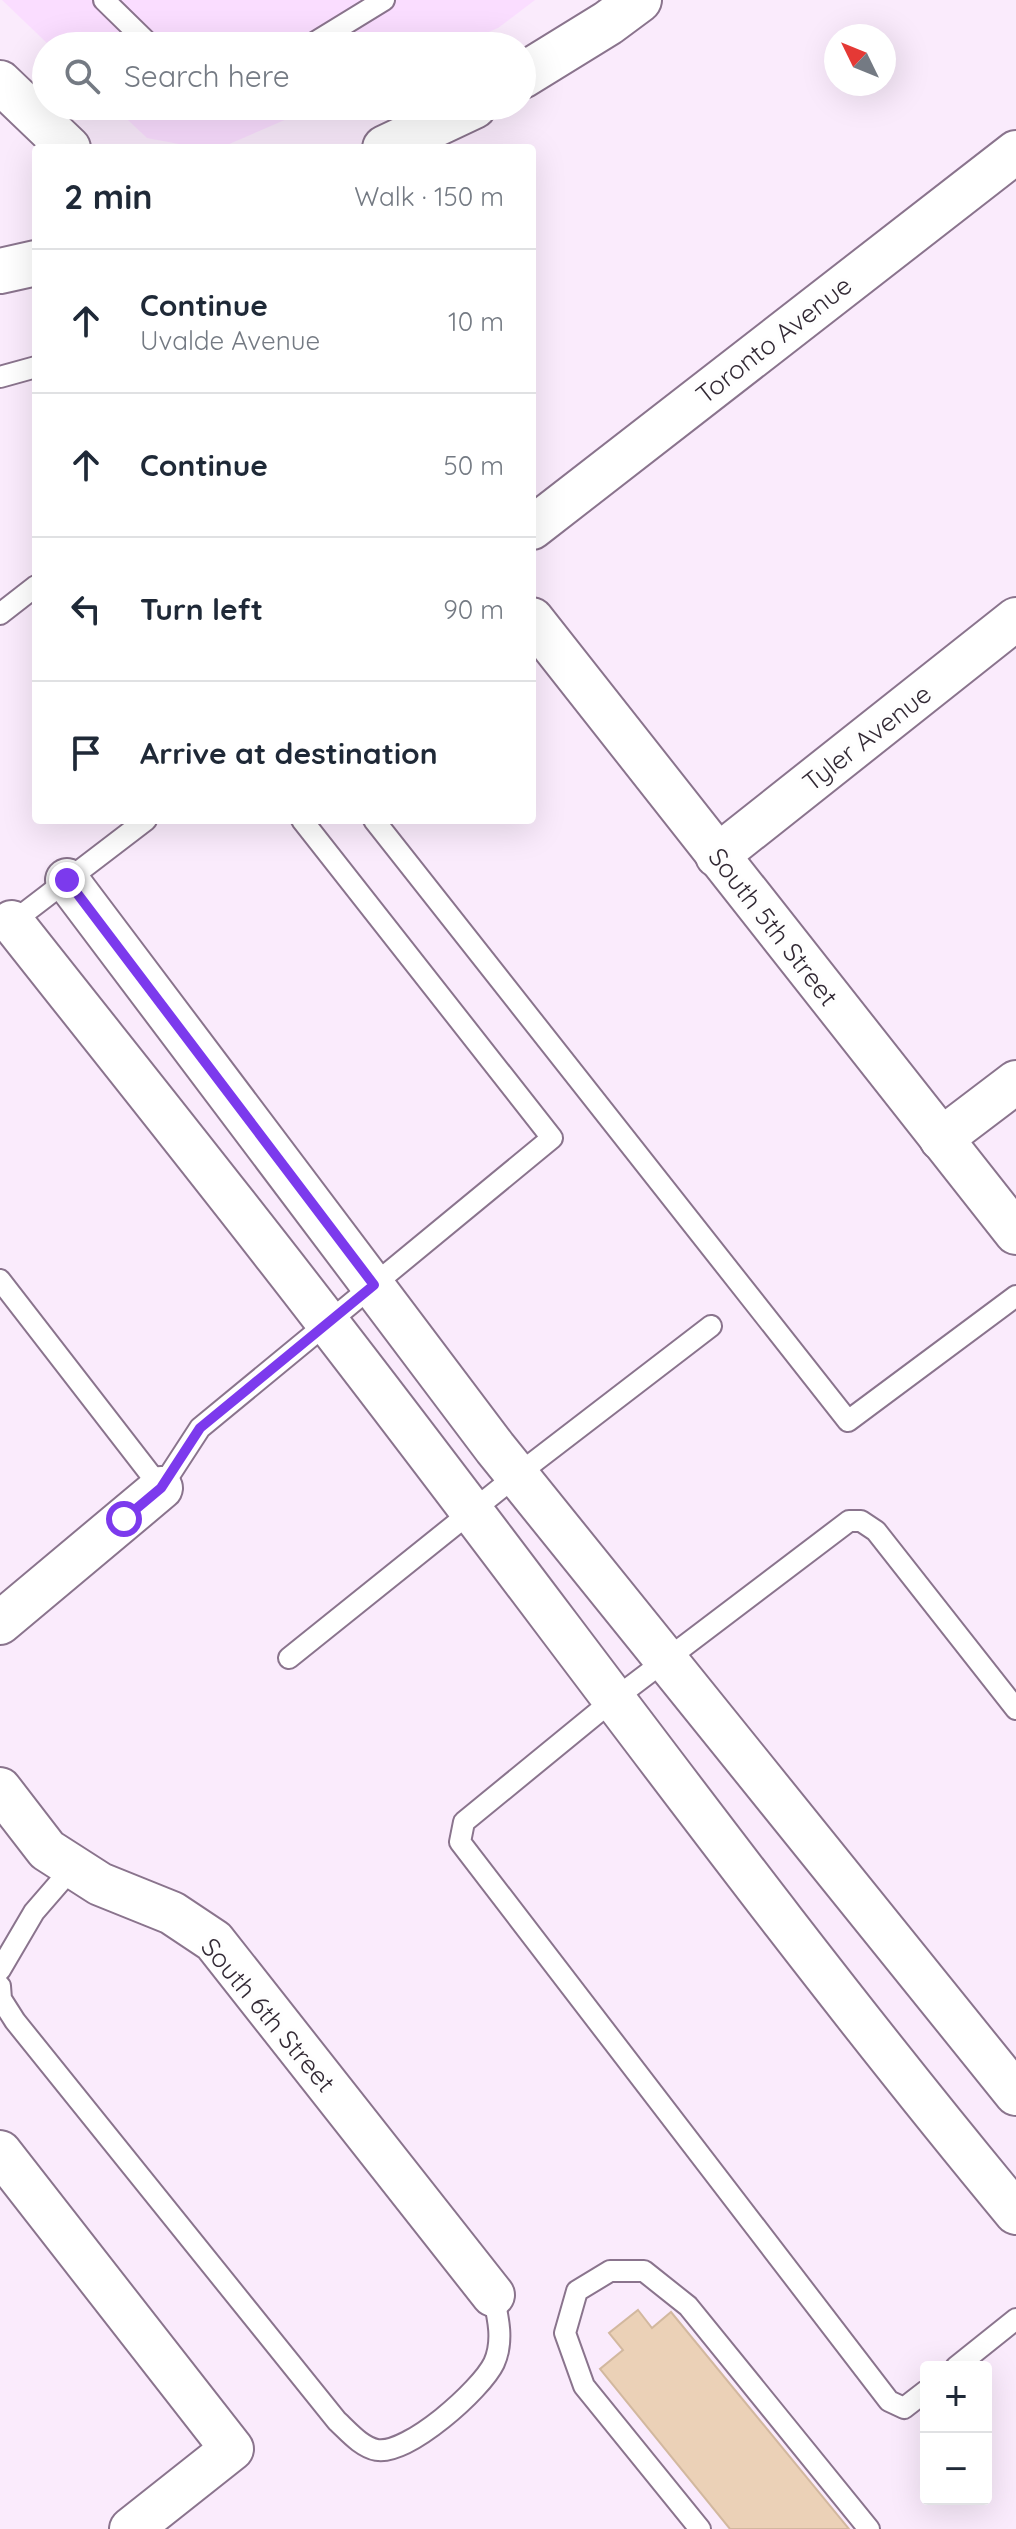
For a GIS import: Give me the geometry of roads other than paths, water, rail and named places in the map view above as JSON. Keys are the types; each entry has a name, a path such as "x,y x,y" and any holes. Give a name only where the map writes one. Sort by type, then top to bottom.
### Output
{"main road":[{"path":"536,67 639,0"},
{"path":"393,144 444,120"},
{"path":"0,271 32,264"}],"street":[{"path":"0,82 32,113"},
{"path":"40,120 65,144"},
{"name":"Toronto Avenue","path":"536,525 1016,152"},
{"name":"Tyler Avenue","path":"717,856 1016,619"},
{"name":"South 5th Street","path":"536,624 1016,1233"},
{"path":"67,880 517,1475 1016,2094"},
{"path":"6,927 328,1322 613,1700 934,2114 1016,2213"},
{"path":"941,1139 1016,1082"},
{"path":"0,1623 161,1488"},
{"name":"South 6th Street","path":"0,1789 47,1850 100,1884 172,1913 214,1941 493,2295"},
{"path":"0,2152 232,2449 131,2529"}],"lane":[{"path":"104,0 137,32"},
{"path":"332,32 384,0"},
{"path":"0,377 32,368"},
{"path":"0,614 32,589"},
{"path":"6,927 141,824"},
{"path":"0,1280 161,1488 200,1428 552,1138 305,824"},
{"path":"377,824 848,1421 1016,1296"},
{"path":"289,1658 517,1475 711,1326"},
{"path":"920,2396 904,2408 889,2401 460,1842 464,1822 613,1700 849,1521 861,1521 876,1531 1016,1709"},
{"path":"0,1970 34,1912 73,1867"},
{"path":"0,1986 1,1999 15,2021 337,2421 360,2442 378,2450 402,2446 473,2393 495,2361 500,2329 493,2295"},
{"path":"700,2529 584,2386 565,2333 577,2291 610,2271 644,2271 688,2306 869,2529"},
{"path":"964,2361 1016,2319"}]}
